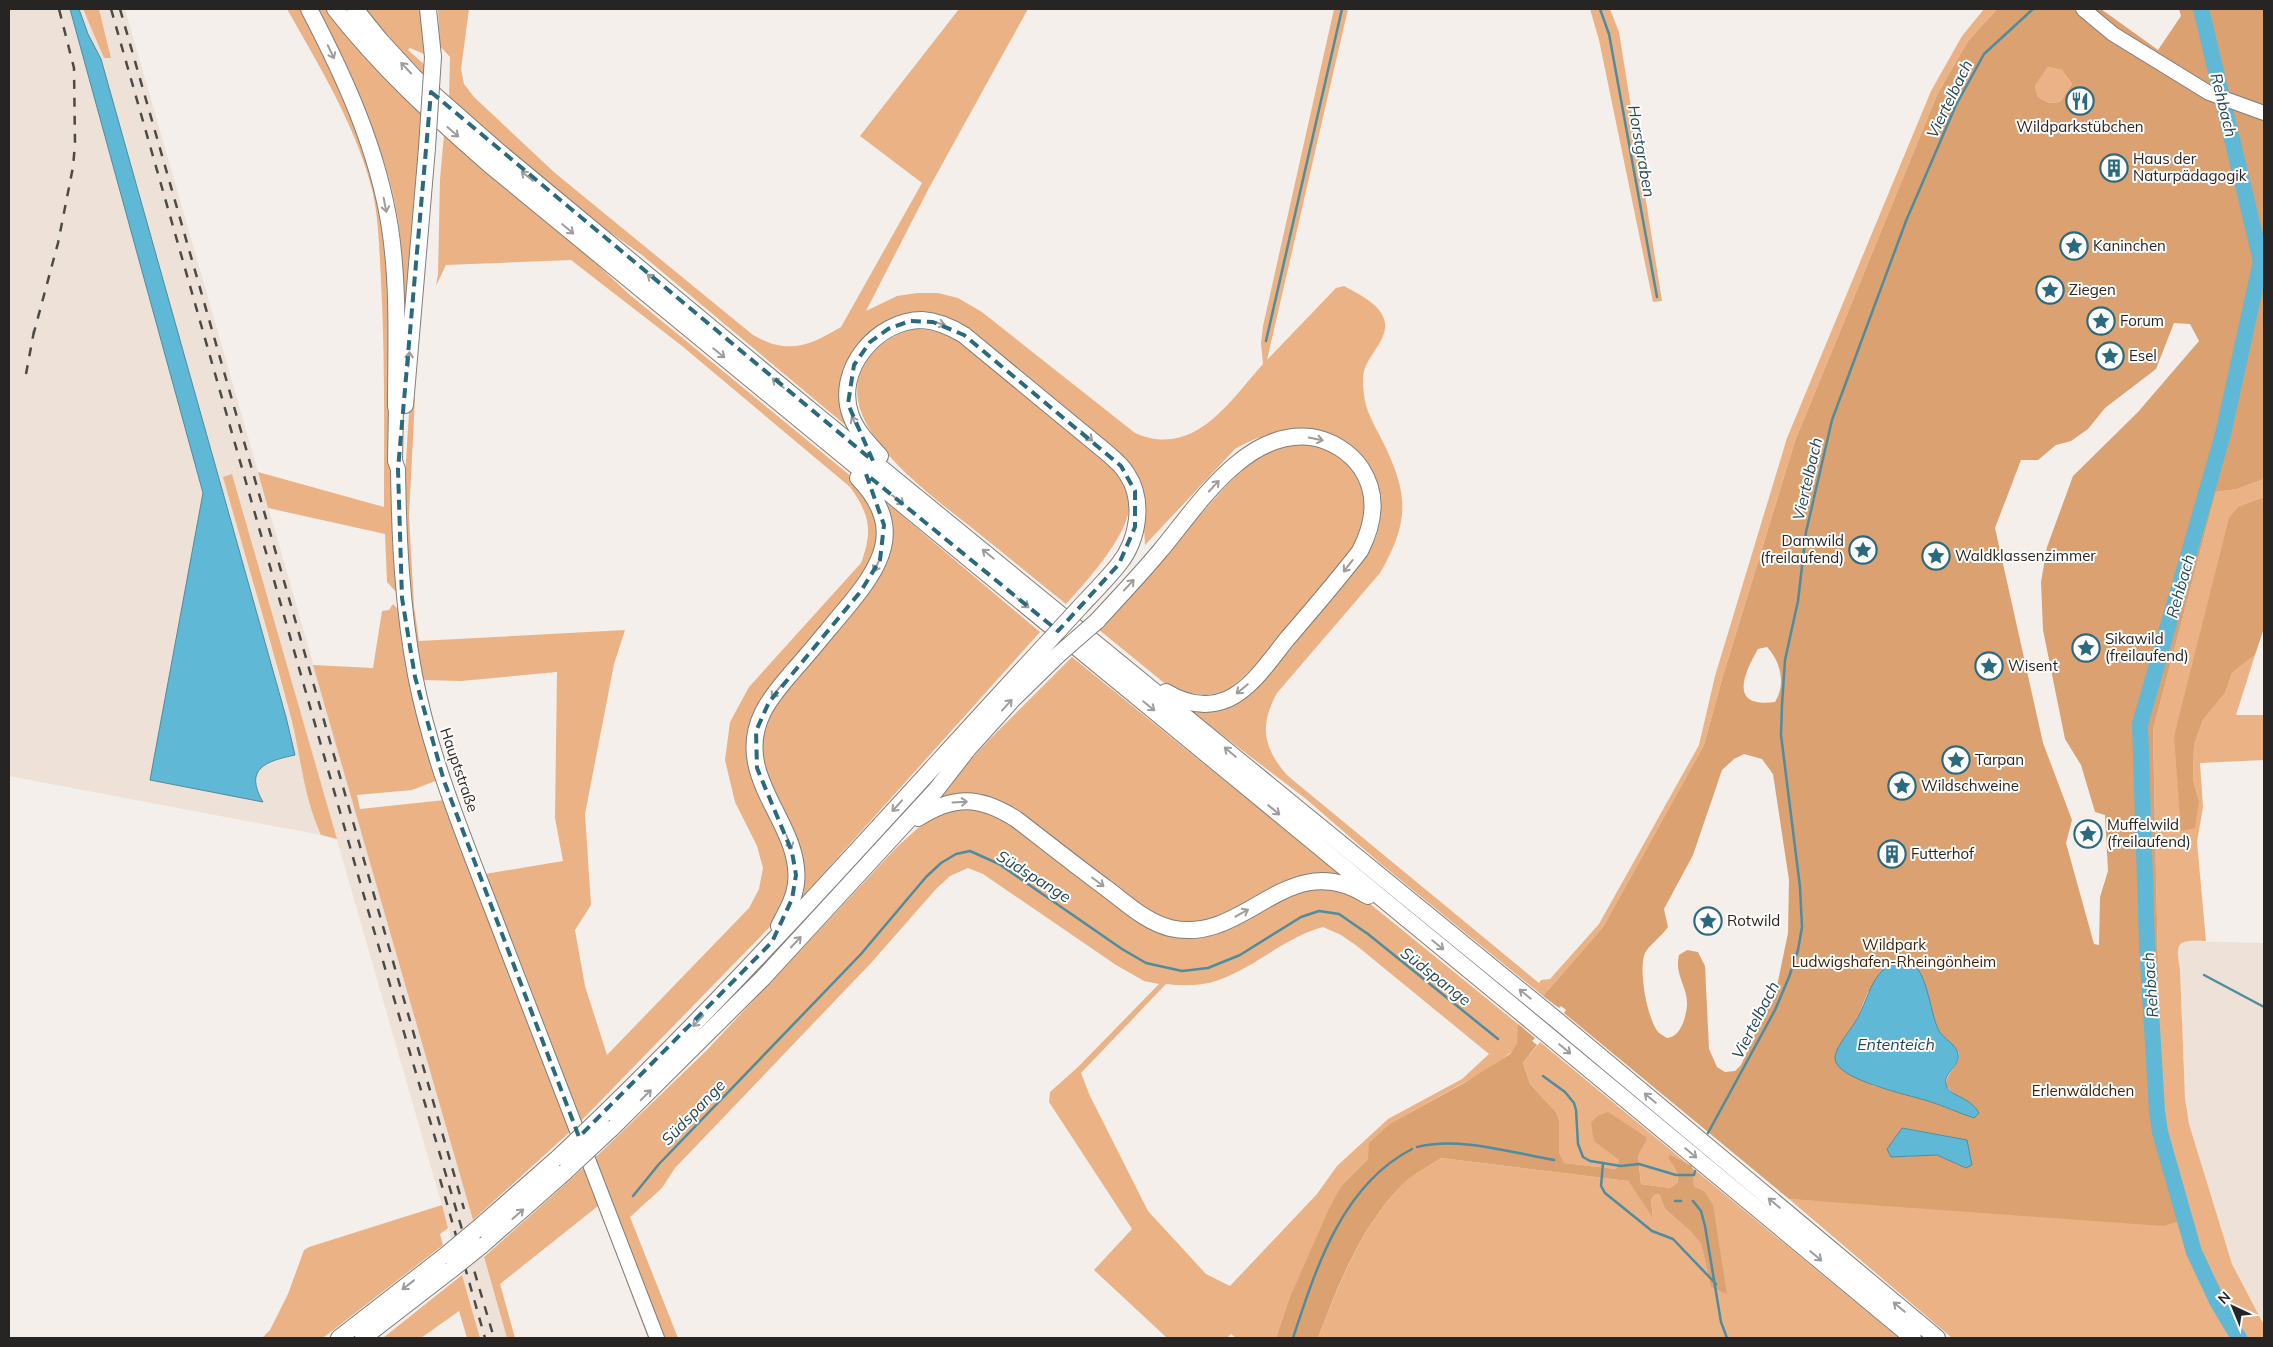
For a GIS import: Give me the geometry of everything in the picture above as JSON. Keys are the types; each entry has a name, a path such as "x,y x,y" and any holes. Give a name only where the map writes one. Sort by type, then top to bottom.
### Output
{"highway":[{"path":"309,9 358,112 385,202 390,229 396,297 400,407"},
{"path":"334,9 364,47 411,95 490,165 1401,914 1913,1338"},
{"path":"355,9 414,77 498,151 1559,1022 1936,1338"},
{"path":"400,407 427,148 433,57 428,9"},
{"path":"339,1338 448,1262 481,1246 611,1129 743,999 936,790 968,749 1013,699 1052,649 1080,607 1119,564 1131,542 1138,514 1135,490 1127,472 1106,452 964,335 945,325 921,320 899,324 879,334 864,349 850,375 848,394 851,415 866,440 886,462 893,476"},
{"path":"363,1338 448,1262 476,1230 559,1157 675,1045 1052,649 1097,621 1160,552 1206,494 1239,462 1253,452 1281,439 1294,437 1319,438 1341,449 1360,467 1369,485 1373,509 1369,534 1360,551 1245,687 1230,698 1219,702 1198,704 1175,697 1134,673"},
{"path":"772,942 792,900 796,875 792,852 787,838 766,793 757,768 754,744 756,731 763,711 774,695 870,579 884,548 884,526 877,503 871,492 850,470 833,447"},
{"path":"901,828 944,804 966,801 986,803 1016,819 1143,916 1170,928 1199,930 1216,926 1285,890 1318,881 1338,882 1367,896 1379,905 1401,914"}],"main road":[{"path":"2083,9 2120,38 2209,93 2264,113"},
{"name":"Hauptstraße","path":"400,407 395,461 398,469 398,532 402,598 415,677 428,729 444,781 478,872 657,1338"}],"highlighted area":[{"path":"431,92 873,461 848,404 854,365 870,342 888,329 910,321 933,322 964,335 1121,466 1135,491 1135,527 1119,564 1058,631 866,474 884,525 880,560 861,591 769,702 756,731 757,768 792,852 796,875 792,899 772,942 579,1137 444,781 415,677 402,598 398,469"}],"shaded area":[{"path":"9,9 83,9 84,14 111,57 99,9 125,9 507,1338 480,1338 232,474 223,477 290,715 313,816 321,835 9,776"},
{"path":"83,9 99,9 111,58 104,58"},
{"path":"287,9 301,9 327,57 369,155 389,251 392,507 396,592 387,582 385,534 268,508 258,472 384,507 382,308 378,231 373,194 363,159 344,115"},
{"path":"315,9 326,9 349,37 423,116 405,334 401,248 393,192 376,138 365,112"},
{"path":"363,9 425,9 424,54 410,48 408,50 425,65 425,79"},
{"path":"438,9 469,9 461,69 464,84 474,97 555,173 753,335 777,345 798,346 819,339 841,327 922,183 860,136 959,9 1028,9 929,188 866,311 897,296 917,293 938,293 958,298 982,312 1135,433 1156,439 1175,439 1192,433 1208,422 1223,409 1263,364 1261,343 1263,326 1334,9 1348,9 1267,360 1336,288 1344,286 1369,300 1379,310 1383,316 1385,329 1381,341 1364,371 1364,391 1368,412 1391,459 1397,476 1401,492 1401,522 1390,555 1380,573 1277,693 1268,716 1266,736 1273,756 1288,776 1539,983 1541,980 1550,979 1599,924 1699,745 1715,676 1787,438 1931,91 1962,36 1984,9 1997,9 1968,41 1937,95 1795,441 1722,679 1704,745 1603,927 1543,996 1381,864 1306,799 1188,709 1216,708 1365,557 1376,537 1380,520 1380,503 1377,486 1370,470 1348,444 1333,435 1316,430 1295,429 1263,436 1244,444 1235,449 1145,545 1142,495 1126,465 927,316 853,356 850,429 642,255 580,211 449,101 450,57 440,46"},
{"path":"1590,9 1610,9 1619,32 1662,301 1653,302 1599,40"},
{"path":"2048,67 2062,70 2072,84 2060,102 2049,103 2038,97 2035,86"},
{"path":"444,135 574,243 630,295 852,477 861,487 879,524 874,564 793,663 748,758 757,792 783,845 790,867 786,901 776,920 580,1122 485,874 563,861 555,818 557,672 461,681 422,680 409,592 405,477 410,397 415,398 409,516 414,606 419,641 625,630 614,664 585,814 591,905 575,930 585,986 607,1055 749,908 759,889 763,868 757,846 735,802 725,760 730,722 749,687 861,563 867,542 868,524 862,506 850,487 682,346 571,260 446,265 436,286 438,274 440,179"},
{"path":"916,329 943,334 967,346 1112,466 1124,485 1129,497 1129,510 1125,524 1097,569 1066,604 914,481 873,436 861,411 857,387 865,364 881,345 893,337"},
{"path":"1293,443 1310,443 1344,456 1361,479 1368,515 1354,549 1264,657 1227,691 1207,695 1182,692 1163,682 1098,629 1228,484 1258,458 1282,446"},
{"path":"232,474 337,839 321,835 310,805 294,729 223,477"},
{"path":"2264,479 2264,497 2239,506 2174,736 2199,801 2193,779 2194,745 2203,720 2225,693 2232,673 2255,655 2236,715 2264,715 2264,760 2200,763 2203,807 2197,842 2206,941 2184,942 2181,944 2178,953 2185,1098 2189,1124 2232,1264 2264,1325 2264,1338 1952,1338 1789,1199 1823,1201 2164,1130 2161,1110 2153,730 2216,492 2237,489"},
{"path":"880,497 1040,632 796,904 799,890 770,791 760,744 770,711 873,585 887,563 890,548"},
{"path":"393,604 398,609 405,651 438,780 412,790 357,795 360,809 445,800 572,1130 473,1220 313,665 373,668 382,611 389,610"},
{"path":"1072,657 1347,880 1300,879 1218,919 1180,924 1156,917 1004,808 930,804 989,740"},
{"path":"974,806 994,812 1180,936 1316,886 1338,889 1363,898 1518,1024 1517,1045 1485,1071 1391,1123 1368,1159 1341,1186 1289,1299 1276,1338 1236,1338 1231,1334 1227,1338 1167,1338 1094,1270 1132,1229 1049,1102 1050,1092 1078,1067 1159,984 1144,981 1116,965 983,874 968,868 950,876 936,889 871,963 675,1168 662,1188 630,1217 678,1338 648,1338 598,1206 500,1284 515,1338 507,1338 484,1257 599,1154 707,1050 897,847 930,817 951,808","holes":["1323,927 1341,935 1489,1054 1462,1079 1388,1119 1337,1166 1317,1194 1230,1286 1206,1274 1148,1211 1090,1096 1081,1073 1166,984 1191,985 1216,981 1244,969 1295,938"]},
{"path":"2186,941 2264,943 2264,1325 2232,1264 2189,1124 2185,1098 2180,970 2177,953 2180,945"},
{"path":"1540,1042 1690,1166 1668,1158 1677,1172 1678,1182 1670,1188 1641,1184 1638,1156 1647,1140 1613,1155 1619,1160 1616,1169 1564,1163 1559,1152 1559,1120 1556,1112 1530,1084 1523,1063"},
{"path":"1441,1158 1628,1181 1653,1217 1651,1200 1654,1195 1659,1194 1665,1209 1690,1231 1701,1244 1711,1287 1704,1191 1694,1186 1691,1167 1899,1338 1318,1338 1343,1277 1375,1218 1403,1184"},
{"path":"442,1205 448,1228 440,1234 443,1245 323,1338 262,1338 270,1330 288,1294 304,1250"},
{"path":"462,1275 480,1338 467,1338 459,1311 421,1338 383,1338"}],"green space":[{"name":"Wildpark Ludwigshafen-Rheingönheim","path":"1997,9 2101,9 2158,50 2181,16 2179,9 2264,9 2264,479 2237,489 2216,492 2153,730 2161,1110 2164,1130 2190,1218 2163,1226 1789,1199 1564,1013 1566,1010 1561,1006 1559,1008 1543,996 1603,927 1704,745 1722,679 1795,441 1937,95 1968,41","holes":["2048,67 2062,70 2072,84 2060,102 2049,103 2038,97 2035,86","2174,323 2190,324 2199,341 2138,412 2073,476 2047,547 2041,582 2043,630 2065,739 2081,765 2095,812 2105,815 2108,871 2100,897 2099,945 2094,944 2066,843 2072,820 2043,743 1995,528 2021,460 2038,460 2056,445 2071,441 2088,429 2105,408 2156,369","1767,647 1776,660 1781,681 1775,702 1760,703 1751,700 1745,695 1745,679 1758,649","1744,754 1762,759 1773,774 1789,880 1788,933 1777,986 1741,1065 1735,1071 1725,1072 1717,1067 1709,1049 1705,966 1698,952 1687,950 1679,955 1678,969 1687,1005 1682,1026 1676,1034 1667,1038 1658,1032 1650,1016 1643,981 1643,960 1649,947 1668,927 1664,909 1693,855 1722,770 1734,759","1909,959 1916,967 1925,984 1939,1031 1956,1048 1959,1054 1959,1058 1948,1076 1946,1085 1974,1118 1920,1098 1874,1086 1847,1073 1838,1047 1856,1021 1868,992","1903,1128 1967,1140 1966,1168 1937,1155 1923,1154 1907,1157 1887,1149"]},
{"path":"2264,497 2264,628 2255,655 2232,673 2225,693 2203,720 2194,745 2193,779 2199,801 2195,828 2181,831 2174,736 2229,518 2239,506"},
{"path":"1518,1024 1535,1038 1532,1041 1537,1045 1523,1063 1530,1084 1556,1112 1559,1120 1559,1152 1564,1163 1616,1169 1619,1160 1594,1141 1591,1123 1597,1116 1608,1112 1646,1137 1647,1140 1638,1156 1641,1184 1670,1188 1678,1182 1677,1172 1668,1158 1670,1155 1692,1166 1694,1186 1704,1191 1713,1205 1727,1294 1711,1287 1701,1244 1690,1231 1665,1209 1659,1194 1654,1195 1651,1200 1653,1218 1628,1181 1441,1158 1403,1184 1375,1218 1343,1276 1318,1338 1276,1338 1289,1299 1328,1211 1341,1186 1368,1159 1369,1143 1391,1123 1464,1083 1510,1054 1517,1044"}],"water":[{"path":"70,9 79,9 88,34 101,59 286,717 295,755 275,760 261,768 257,774 256,781 257,790 263,802 150,780 203,493"},
{"name":"Ententeich","path":"1903,958 1912,962 1918,969 1927,989 1939,1031 1957,1051 1957,1063 1946,1078 1947,1087 1975,1107 1979,1113 1974,1118 1928,1101 1875,1086 1847,1073 1838,1066 1835,1058 1838,1048 1857,1020 1874,981 1885,968"},
{"path":"1902,1128 1967,1140 1972,1165 1966,1168 1937,1155 1891,1157 1887,1149"}],"waterway":[{"path":"1266,341 1342,9"},
{"name":"Horstgraben","path":"1600,9 1609,34 1657,297"},
{"name":"Viertelbach","path":"1708,1133 1775,1010 1798,950 1802,927 1800,887 1781,735 1782,705 1785,660 1798,601 1806,532 1832,420 1906,221 1956,105 1984,54 2033,9"},
{"name":"Rehbach","path":"2201,9 2261,261 2223,434 2140,724 2147,944 2157,1111 2160,1132 2194,1252 2218,1303 2239,1338"},
{"name":"Südspange","path":"633,1196 659,1164 861,954 926,877 941,863 956,854 970,851 999,864 1122,949 1146,963 1182,971 1208,968 1240,955 1301,917 1319,911 1339,914 1368,934 1498,1039"},
{"name":"Rehbach","path":"2147,944 2153,947"},
{"path":"2204,975 2264,1007"},
{"name":"Südspange","path":"1543,1076 1565,1092 1574,1103 1578,1144 1583,1157 1590,1161 1621,1166 1639,1164 1676,1175 1694,1175 1695,1171"},
{"path":"1417,1147 1433,1144 1468,1144 1554,1160"},
{"path":"1293,1338 1322,1257 1350,1206 1367,1184 1388,1165 1412,1149"},
{"name":"Viertelbach","path":"1603,1163 1601,1186 1605,1193 1652,1231 1673,1239 1716,1284"},
{"name":"Viertelbach","path":"1675,1201 1681,1201"},
{"name":"Viertelbach","path":"1693,1201 1701,1211 1705,1226 1721,1322 1727,1338"}],"railway":[{"path":"33,336 58,243 73,167 75,144 74,68 59,9"},
{"path":"111,9 370,917 494,1338"},
{"path":"120,9 464,1209"},
{"path":"26,374 34,331"},
{"path":"440,1179 485,1338"}],"place":[{"name":"Wildparkstübchen","path":"2080,101"},
{"name":"Haus der Naturpädagogik","path":"2114,168"},
{"name":"Kaninchen","path":"2074,246"},
{"name":"Ziegen","path":"2050,290"},
{"name":"Forum","path":"2101,321"},
{"name":"Esel","path":"2110,356"},
{"name":"Damwild (freilaufend)","path":"1863,550"},
{"name":"Waldklassenzimmer","path":"1936,556"},
{"name":"Sikawild (freilaufend)","path":"2086,648"},
{"name":"Wisent","path":"1989,666"},
{"name":"Tarpan","path":"1956,760"},
{"name":"Wildschweine","path":"1902,786"},
{"name":"Muffelwild (freilaufend)","path":"2088,834"},
{"name":"Futterhof","path":"1892,854"},
{"name":"Rotwild","path":"1708,921"}],"park label":[{"name":"Erlenwäldchen","path":"2083,1091"}]}
